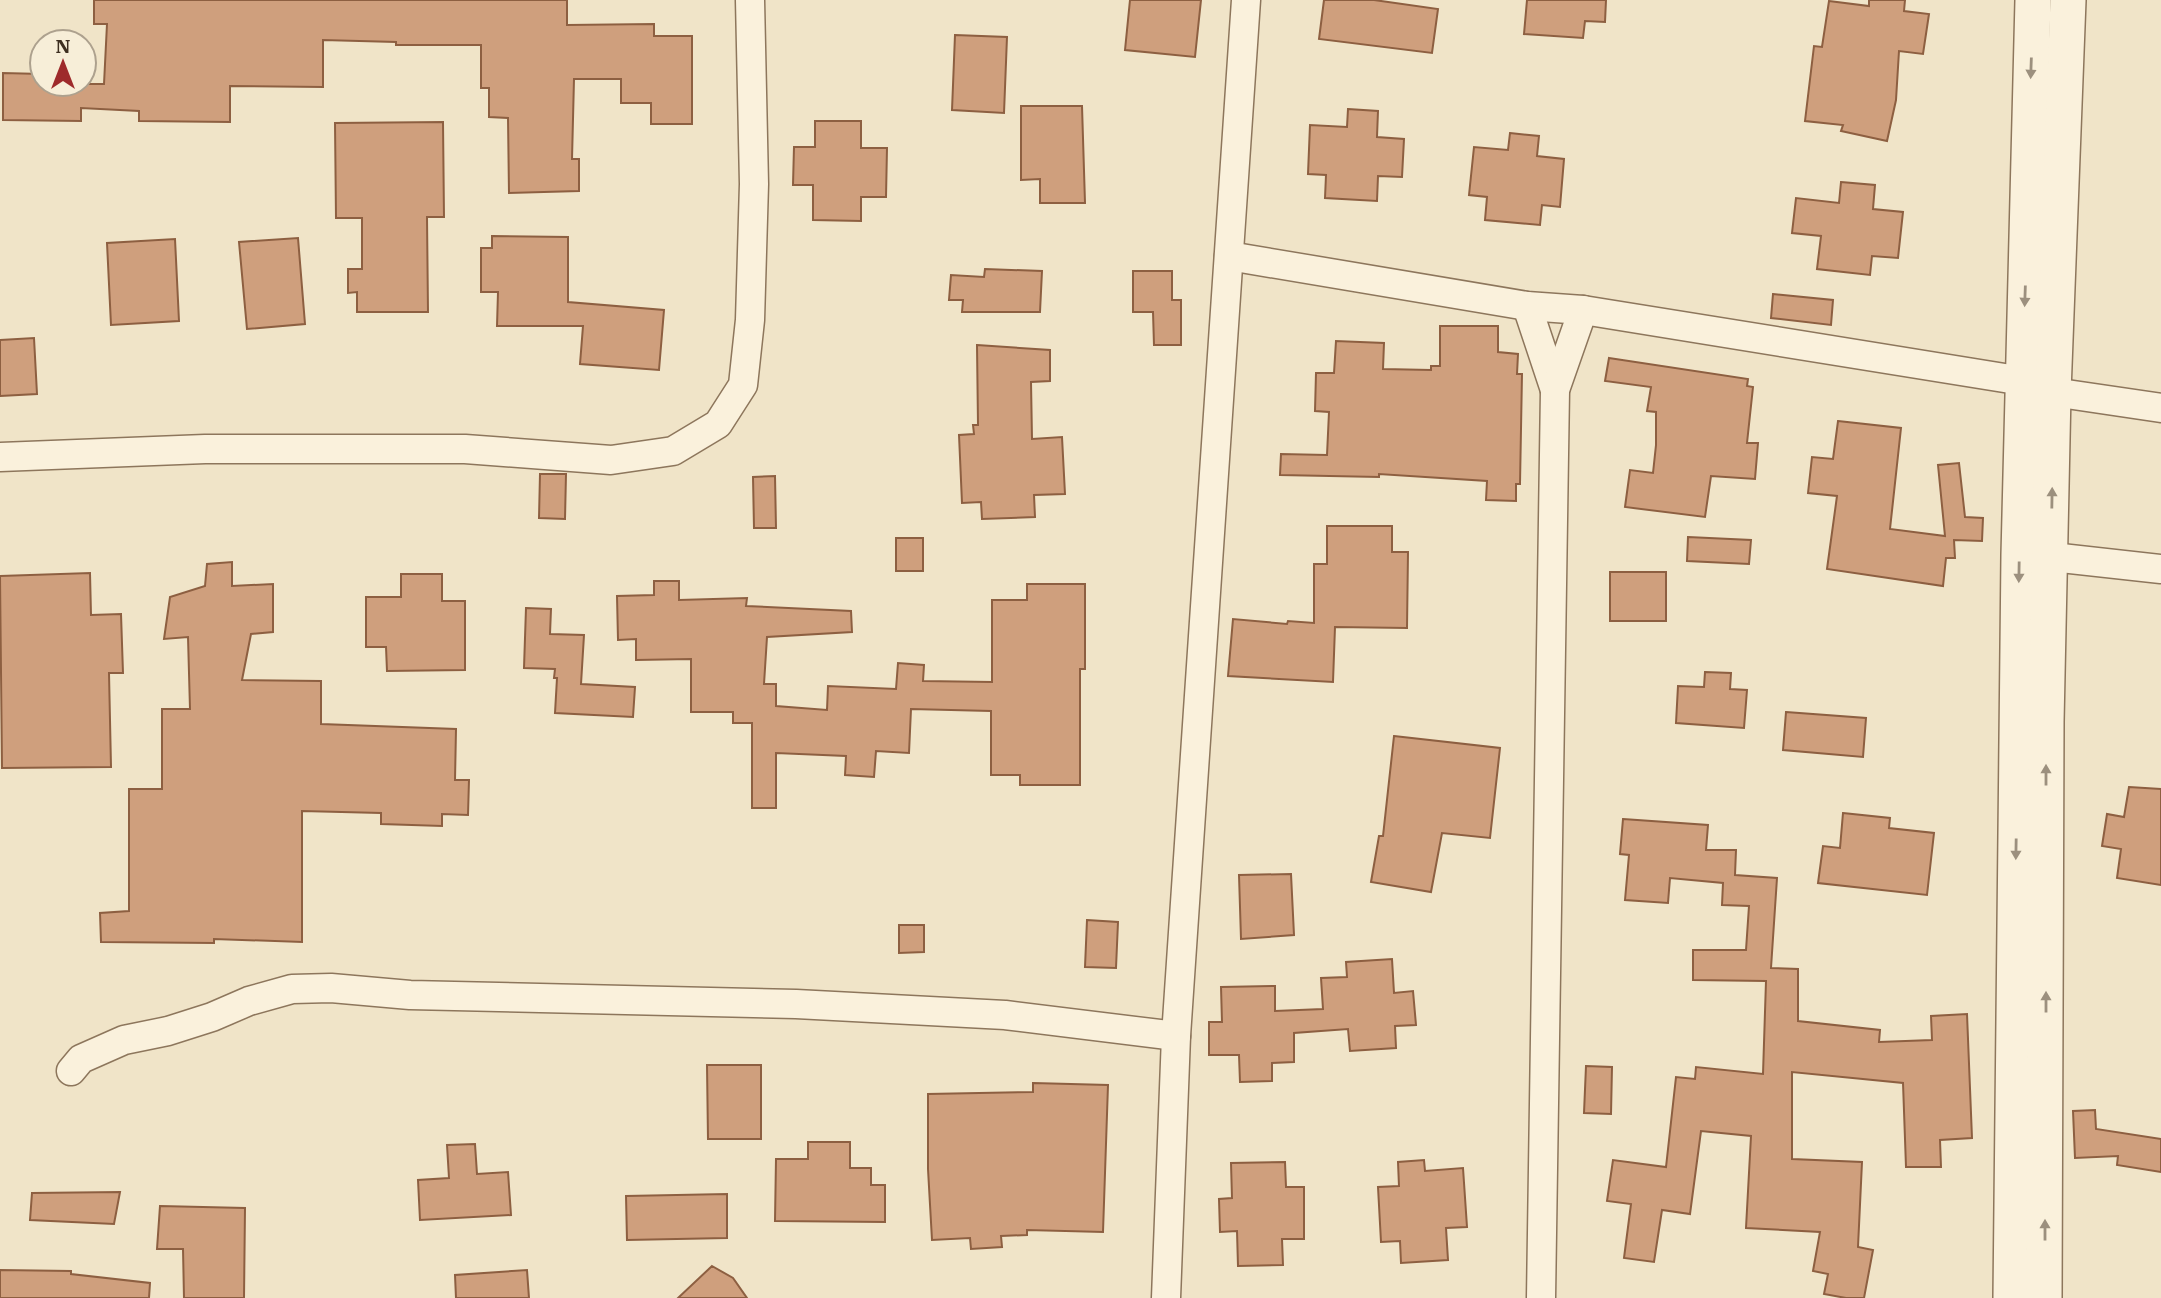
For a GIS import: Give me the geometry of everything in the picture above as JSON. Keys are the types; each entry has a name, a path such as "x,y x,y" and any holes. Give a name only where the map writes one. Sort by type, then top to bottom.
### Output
{"street":[{"path":"0,457 205,449 465,449 611,460 673,451 718,424 743,385 750,320 754,184 750,0"},
{"path":"1167,1298 1176,1036 1246,0"},
{"path":"2011,1298 2038,386 2033,0"},
{"path":"2045,1298 2046,722 2052,557 2038,386 2068,0"},
{"path":"1229,256 1527,306 1583,310 2161,408"},
{"path":"1527,306 1555,390"},
{"path":"1541,1298 1555,390 1583,310"},
{"path":"2052,557 2161,569"},
{"path":"71,1071 81,1059 124,1040 168,1031 212,1017 249,1001 292,989 341,989 410,995 782,1004 1005,1015 1176,1036"}],"building":[{"path":"94,0 567,0 567,25 654,24 654,36 692,36 692,124 651,124 651,103 621,103 621,79 574,79 572,159 579,159 579,191 509,193 508,118 489,117 489,88 481,88 481,45 396,45 396,42 323,40 323,87 230,86 230,122 139,121 139,111 81,108 81,121 3,120 3,73 28,74 28,98 98,98 98,84 104,84 107,24 94,24"},
{"path":"1130,0 1201,0 1195,57 1125,50"},
{"path":"1324,0 1374,0 1438,9 1432,53 1319,39"},
{"path":"1527,0 1606,0 1605,22 1585,21 1583,38 1524,34"},
{"path":"1869,0 1905,0 1904,11 1929,14 1923,54 1899,51 1896,100 1887,141 1841,131 1843,125 1805,121 1814,46 1822,47 1829,1 1869,6"},
{"path":"955,35 1007,37 1004,113 952,110"},
{"path":"1021,106 1082,106 1085,203 1040,203 1040,179 1021,180"},
{"path":"1348,109 1378,111 1377,137 1404,139 1402,177 1378,176 1377,201 1325,198 1326,175 1308,174 1310,125 1347,127"},
{"path":"815,121 861,121 861,148 887,148 886,197 861,197 861,221 813,220 813,185 793,185 794,147 815,147"},
{"path":"443,122 444,217 427,217 428,312 357,312 357,292 348,293 348,269 362,269 362,218 336,218 335,123"},
{"path":"1510,133 1539,136 1537,156 1564,159 1560,207 1542,205 1540,225 1485,220 1487,197 1469,195 1474,147 1508,150"},
{"path":"1841,182 1875,185 1873,209 1903,212 1898,258 1872,256 1870,275 1817,269 1821,236 1792,233 1796,198 1839,203"},
{"path":"492,236 568,237 568,302 664,310 659,370 580,364 583,326 497,326 498,292 481,292 481,248 492,248"},
{"path":"298,238 305,324 247,329 239,242"},
{"path":"175,239 179,321 111,325 107,243"},
{"path":"985,269 1042,271 1040,312 962,312 963,300 949,300 951,275 984,277"},
{"path":"1133,271 1172,271 1172,300 1181,300 1181,345 1154,345 1153,312 1133,312"},
{"path":"1773,294 1833,300 1831,325 1771,318"},
{"path":"1440,326 1498,326 1498,352 1518,354 1517,374 1522,374 1520,484 1516,484 1516,501 1486,500 1487,481 1379,474 1379,477 1280,475 1281,454 1327,455 1329,412 1315,411 1316,373 1334,373 1336,341 1384,343 1383,369 1431,370 1431,366 1440,366"},
{"path":"34,338 37,394 0,396 0,340"},
{"path":"977,345 1050,350 1050,381 1031,382 1032,439 1062,437 1065,494 1034,495 1035,517 982,519 981,502 962,503 959,435 974,434 973,425 978,425"},
{"path":"1609,358 1748,379 1747,386 1753,387 1747,443 1758,443 1755,479 1711,476 1705,517 1625,507 1630,470 1653,473 1656,412 1647,411 1651,387 1605,381"},
{"path":"1838,421 1901,428 1890,529 1945,536 1938,465 1959,463 1965,517 1983,518 1982,541 1954,540 1955,558 1946,558 1943,586 1827,569 1837,496 1808,493 1812,457 1833,459"},
{"path":"540,474 566,474 565,519 539,518"},
{"path":"775,476 776,528 754,528 753,477"},
{"path":"1327,526 1392,526 1392,552 1408,552 1407,628 1335,627 1333,682 1228,676 1233,619 1287,624 1288,621 1314,623 1314,564 1327,564"},
{"path":"1688,537 1751,540 1749,564 1687,561"},
{"path":"896,538 923,538 923,571 896,571"},
{"path":"232,562 232,586 273,584 273,632 251,634 242,680 321,681 321,724 456,729 455,780 469,780 468,815 442,814 442,826 381,824 381,813 302,811 302,942 214,939 214,943 101,942 100,913 129,911 129,789 162,789 162,709 190,709 188,637 164,639 170,597 205,586 207,564"},
{"path":"1610,572 1666,572 1666,621 1610,621"},
{"path":"90,573 91,615 121,614 123,673 109,673 111,767 2,768 0,576"},
{"path":"401,574 442,574 442,601 465,601 465,670 387,671 386,647 366,647 366,597 401,597"},
{"path":"654,581 679,581 679,600 747,598 746,606 851,611 852,632 767,637 764,684 776,684 776,706 827,710 828,686 896,689 898,663 924,665 923,681 992,682 992,600 1027,600 1027,584 1085,584 1085,669 1080,669 1080,785 1020,785 1020,775 991,775 991,711 911,709 909,753 876,751 874,777 845,775 846,756 776,753 776,808 752,808 752,723 733,723 733,712 691,712 691,659 636,660 636,639 618,640 617,596 654,595"},
{"path":"526,608 551,609 550,634 584,635 581,684 635,687 633,717 555,713 555,669 524,668"},
{"path":"1705,672 1731,673 1730,689 1747,690 1744,728 1676,723 1678,686 1704,687"},
{"path":"1786,712 1866,718 1863,757 1783,750"},
{"path":"1394,736 1500,748 1490,838 1442,833 1431,892 1371,882 1379,836 1383,836"},
{"path":"2129,787 2161,789 2161,885 2117,878 2121,849 2102,846 2107,814 2124,817"},
{"path":"1843,813 1890,818 1889,828 1934,833 1927,895 1818,883 1823,846 1840,848"},
{"path":"1623,819 1708,825 1706,850 1736,850 1735,875 1777,878 1771,968 1798,969 1798,1021 1880,1030 1879,1042 1932,1040 1931,1016 1967,1014 1972,1138 1940,1140 1941,1167 1906,1167 1903,1083 1792,1072 1792,1159 1862,1162 1858,1247 1873,1250 1864,1298 1824,1294 1828,1274 1813,1271 1820,1232 1746,1228 1751,1136 1701,1131 1690,1214 1662,1210 1654,1262 1624,1258 1631,1204 1607,1201 1613,1160 1666,1167 1676,1077 1695,1079 1696,1067 1763,1074 1766,981 1693,980 1693,950 1746,950 1749,906 1722,905 1723,883 1670,878 1668,903 1625,900 1629,855 1620,854"},
{"path":"1291,874 1294,935 1241,939 1239,875"},
{"path":"1087,920 1118,922 1116,968 1085,967"},
{"path":"899,925 924,925 924,952 899,953"},
{"path":"1392,959 1394,993 1413,991 1416,1025 1395,1026 1396,1048 1350,1051 1348,1029 1294,1033 1294,1062 1272,1063 1272,1081 1240,1082 1239,1055 1209,1055 1209,1022 1222,1022 1221,987 1275,986 1275,1011 1323,1009 1321,978 1347,977 1346,962"},
{"path":"707,1065 761,1065 761,1139 708,1139"},
{"path":"1586,1066 1612,1067 1611,1114 1584,1113"},
{"path":"1033,1083 1108,1085 1103,1232 1027,1230 1027,1235 1001,1236 1002,1247 971,1249 970,1238 932,1240 928,1094 1033,1092"},
{"path":"2095,1110 2096,1129 2161,1139 2161,1172 2117,1165 2118,1156 2075,1158 2073,1111"},
{"path":"808,1142 850,1142 850,1168 871,1168 871,1185 885,1185 885,1222 775,1221 776,1159 808,1159"},
{"path":"475,1144 477,1174 508,1172 511,1215 420,1220 418,1180 449,1178 447,1145"},
{"path":"1424,1160 1425,1171 1463,1168 1467,1227 1446,1228 1448,1260 1401,1263 1400,1241 1381,1242 1378,1187 1399,1186 1398,1162"},
{"path":"1285,1162 1286,1187 1304,1187 1304,1239 1282,1239 1283,1265 1238,1266 1237,1231 1220,1232 1219,1199 1232,1198 1231,1163"},
{"path":"120,1192 114,1224 30,1220 32,1193"},
{"path":"727,1194 727,1238 627,1240 626,1196"},
{"path":"160,1206 245,1208 244,1298 184,1298 183,1249 157,1249"},
{"path":"712,1266 733,1278 747,1298 678,1298"},
{"path":"0,1270 71,1271 71,1274 150,1283 149,1298 0,1298"},
{"path":"527,1270 529,1298 456,1298 455,1275"}]}
